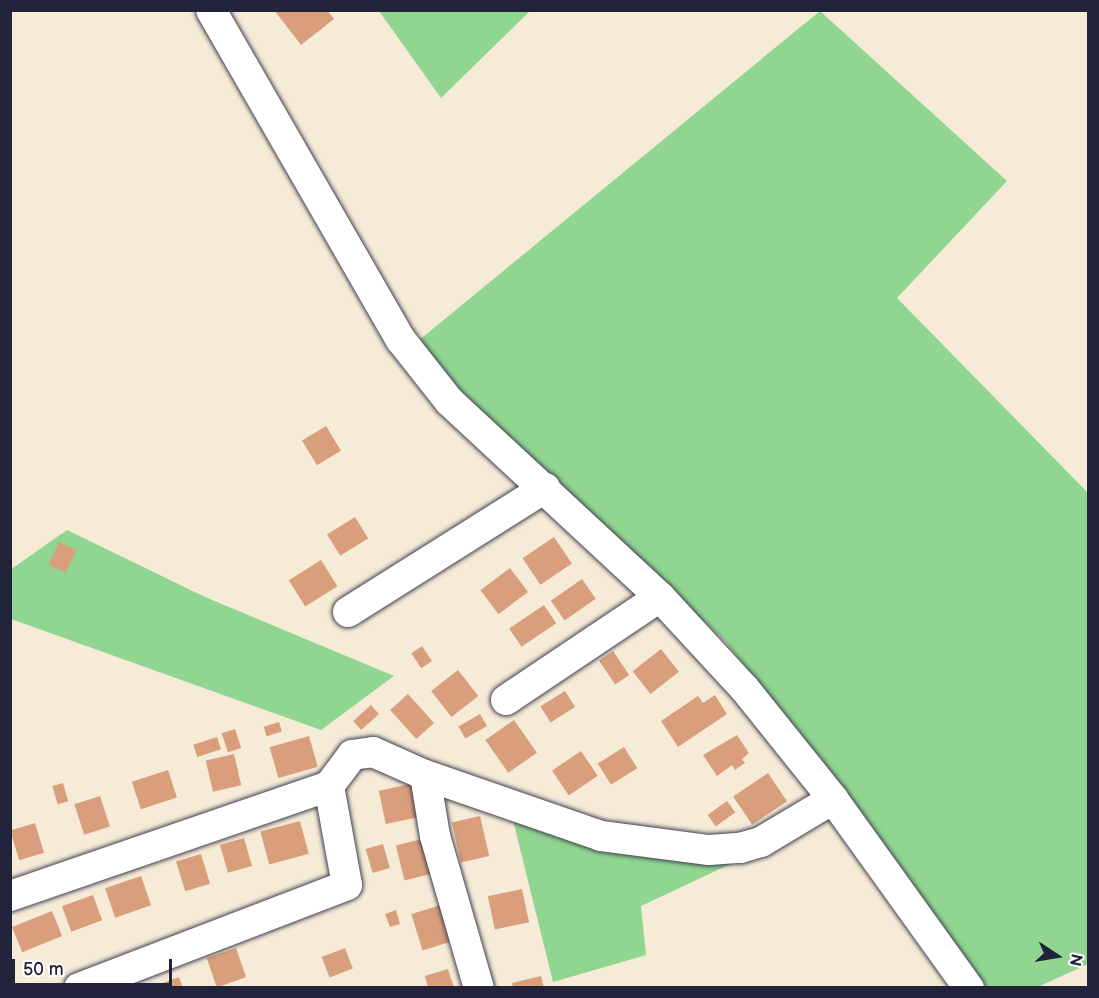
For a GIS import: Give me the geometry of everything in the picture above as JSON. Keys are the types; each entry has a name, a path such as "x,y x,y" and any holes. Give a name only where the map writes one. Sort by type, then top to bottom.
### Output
{"street":[{"path":"211,10 401,340 449,400 660,597 745,689 833,799 969,987"},
{"path":"348,612 545,488"},
{"path":"506,700 660,597"},
{"path":"10,896 329,786 352,754 373,752 424,775 601,836 709,850 761,842 833,799"},
{"path":"424,775 435,836 479,987"},
{"path":"79,987 347,885 329,786"}],"green space":[{"path":"379,10 530,11 441,98"},
{"path":"820,11 1007,181 897,298 1088,493 1088,964 1038,987 984,987 855,806 725,641 497,427 449,380 418,341"},
{"path":"67,530 205,597 394,676 321,730 11,619 10,570"},
{"path":"512,816 739,860 641,906 646,955 553,982"}],"building":[{"path":"274,10 327,10 334,19 301,45"},
{"path":"326,426 341,451 317,465 302,440"},
{"path":"355,517 368,538 340,556 327,534"},
{"path":"554,537 572,564 540,585 522,558"},
{"path":"59,542 76,550 66,573 48,565"},
{"path":"321,560 337,586 305,606 289,580"},
{"path":"510,568 528,592 499,614 480,590"},
{"path":"582,579 596,599 565,620 551,601"},
{"path":"544,605 556,623 521,647 509,628"},
{"path":"422,646 432,661 421,668 411,653"},
{"path":"661,649 679,672 650,694 633,671"},
{"path":"613,651 629,675 615,685 599,661"},
{"path":"458,670 478,696 452,717 431,691"},
{"path":"565,691 575,707 550,722 540,706"},
{"path":"408,694 434,723 416,739 390,710"},
{"path":"715,695 727,714 678,747 661,721 698,696 703,703"},
{"path":"371,705 379,714 361,730 353,721"},
{"path":"480,714 487,726 465,739 458,726"},
{"path":"514,720 537,753 508,773 485,740"},
{"path":"279,722 282,732 267,736 264,727"},
{"path":"235,729 241,748 228,752 222,733"},
{"path":"737,735 749,753 742,759 745,763 735,770 732,765 717,776 703,755"},
{"path":"309,736 318,767 278,778 270,747"},
{"path":"217,737 221,749 197,757 193,745"},
{"path":"624,747 637,768 611,785 598,763"},
{"path":"581,751 598,776 569,795 552,771"},
{"path":"234,754 241,785 213,792 206,761"},
{"path":"168,770 177,798 141,809 132,782"},
{"path":"768,773 787,801 752,825 733,796"},
{"path":"63,783 68,801 58,804 52,786"},
{"path":"411,784 418,817 386,824 379,791"},
{"path":"100,796 110,826 84,835 74,804"},
{"path":"727,801 735,812 716,826 708,815"},
{"path":"480,816 489,856 461,862 452,823"},
{"path":"300,821 309,854 269,864 260,832"},
{"path":"35,823 44,853 19,860 10,831"},
{"path":"244,838 252,866 228,873 220,845"},
{"path":"422,839 431,874 405,880 396,846"},
{"path":"383,844 390,868 373,873 366,849"},
{"path":"201,854 210,884 185,891 176,862"},
{"path":"141,876 151,905 115,918 105,888"},
{"path":"522,889 529,922 495,930 488,896"},
{"path":"93,895 102,920 71,932 62,906"},
{"path":"441,905 452,941 422,950 411,914"},
{"path":"396,910 400,924 390,927 385,914"},
{"path":"52,911 62,936 22,952 12,927"},
{"path":"236,948 246,977 217,987 207,958"},
{"path":"345,948 353,969 330,977 322,957"},
{"path":"448,969 454,988 428,988 425,976"},
{"path":"541,976 544,988 513,988 512,983"},
{"path":"179,977 183,988 152,988 152,987"}]}
